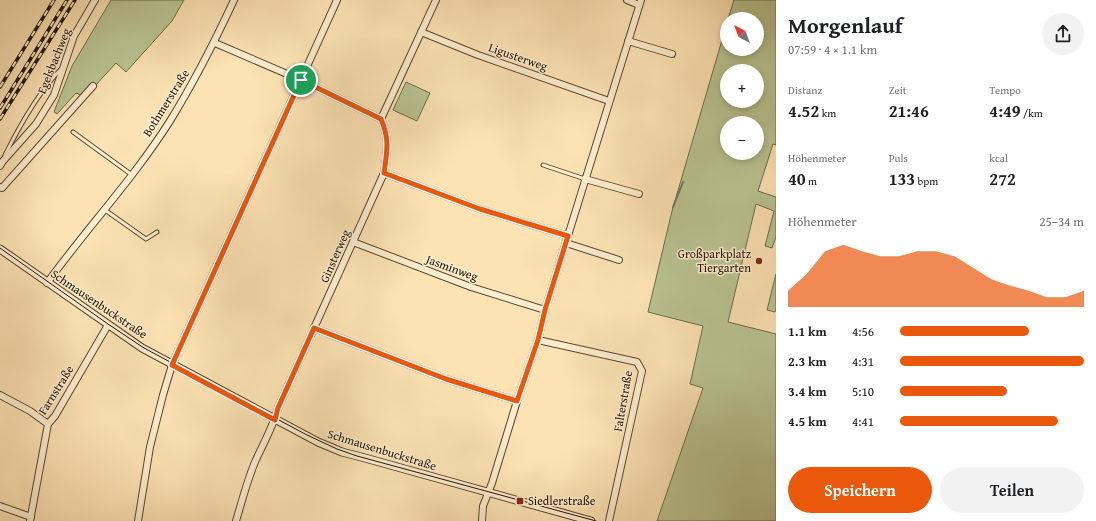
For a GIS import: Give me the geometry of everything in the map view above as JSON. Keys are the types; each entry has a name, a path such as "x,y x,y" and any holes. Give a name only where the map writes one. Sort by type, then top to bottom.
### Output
{"street":[{"name":"Egelsbachweg","path":"1,163 36,124 54,95 74,36 95,0"},
{"name":"Bothmerstraße","path":"47,282 132,175 170,121 214,43 234,0"},
{"path":"138,521 150,447 172,365 337,0"},
{"path":"214,43 301,80 381,119 436,0"},
{"path":"482,521 483,506 538,340 545,310 640,2 627,0"},
{"name":"Ligusterweg","path":"421,32 478,55 609,101"},
{"path":"628,41 672,54"},
{"path":"0,187 2,188 93,86"},
{"name":"Ginsterweg","path":"236,521 250,474 275,420 278,408 384,173 388,146 385,129 381,119"},
{"path":"384,173 620,260"},
{"path":"585,179 639,194"},
{"name":"Jasminweg","path":"353,242 471,287 545,310"},
{"name":"Schmausenbuckstraße","path":"0,249 142,348 318,442 342,452 591,521"},
{"name":"Farnstraße","path":"31,519 48,424 55,416 108,325"},
{"path":"314,328 446,379 517,401"},
{"name":"Falterstraße","path":"538,340 637,362 642,371 609,521"},
{"path":"0,395 30,411 48,424"},
{"path":"0,506 31,519"}],"lane":[{"path":"1,163 16,131 52,78 63,66"},
{"path":"73,132 132,175"},
{"path":"543,165 585,179"},
{"path":"105,210 146,239 157,232"}],"green space":[{"path":"111,0 184,0 172,21 126,72 116,63 94,87 81,95 76,93 57,114 54,112 72,66"},
{"path":"734,0 776,0 776,145 773,144 758,191 776,197 776,237 772,248 765,246 774,211 756,204 728,322 776,334 776,521 657,521 703,388 690,384 703,326 648,312 672,211 720,47 720,56 764,56 764,12 730,12"},
{"path":"406,82 430,93 417,121 393,110"},
{"path":"776,274 776,308 775,312 767,310"}],"waterway":[{"path":"673,207 683,182"}],"tram line":[{"path":"0,248 144,348 307,435 337,449 357,456 596,521"}],"railway":[{"path":"0,87 54,0"},
{"path":"0,108 67,0"},
{"path":"0,119 75,0"}],"place":[{"name":"Großparkplatz Tiergarten","path":"759,261"},
{"name":"Siedlerstraße","path":"520,501"}],"route":[{"path":"301,80 381,119 385,129 388,146 384,173 480,209 568,236 545,310 538,340 517,401 446,379 314,328 278,408 275,420 172,365 301,80"}]}
